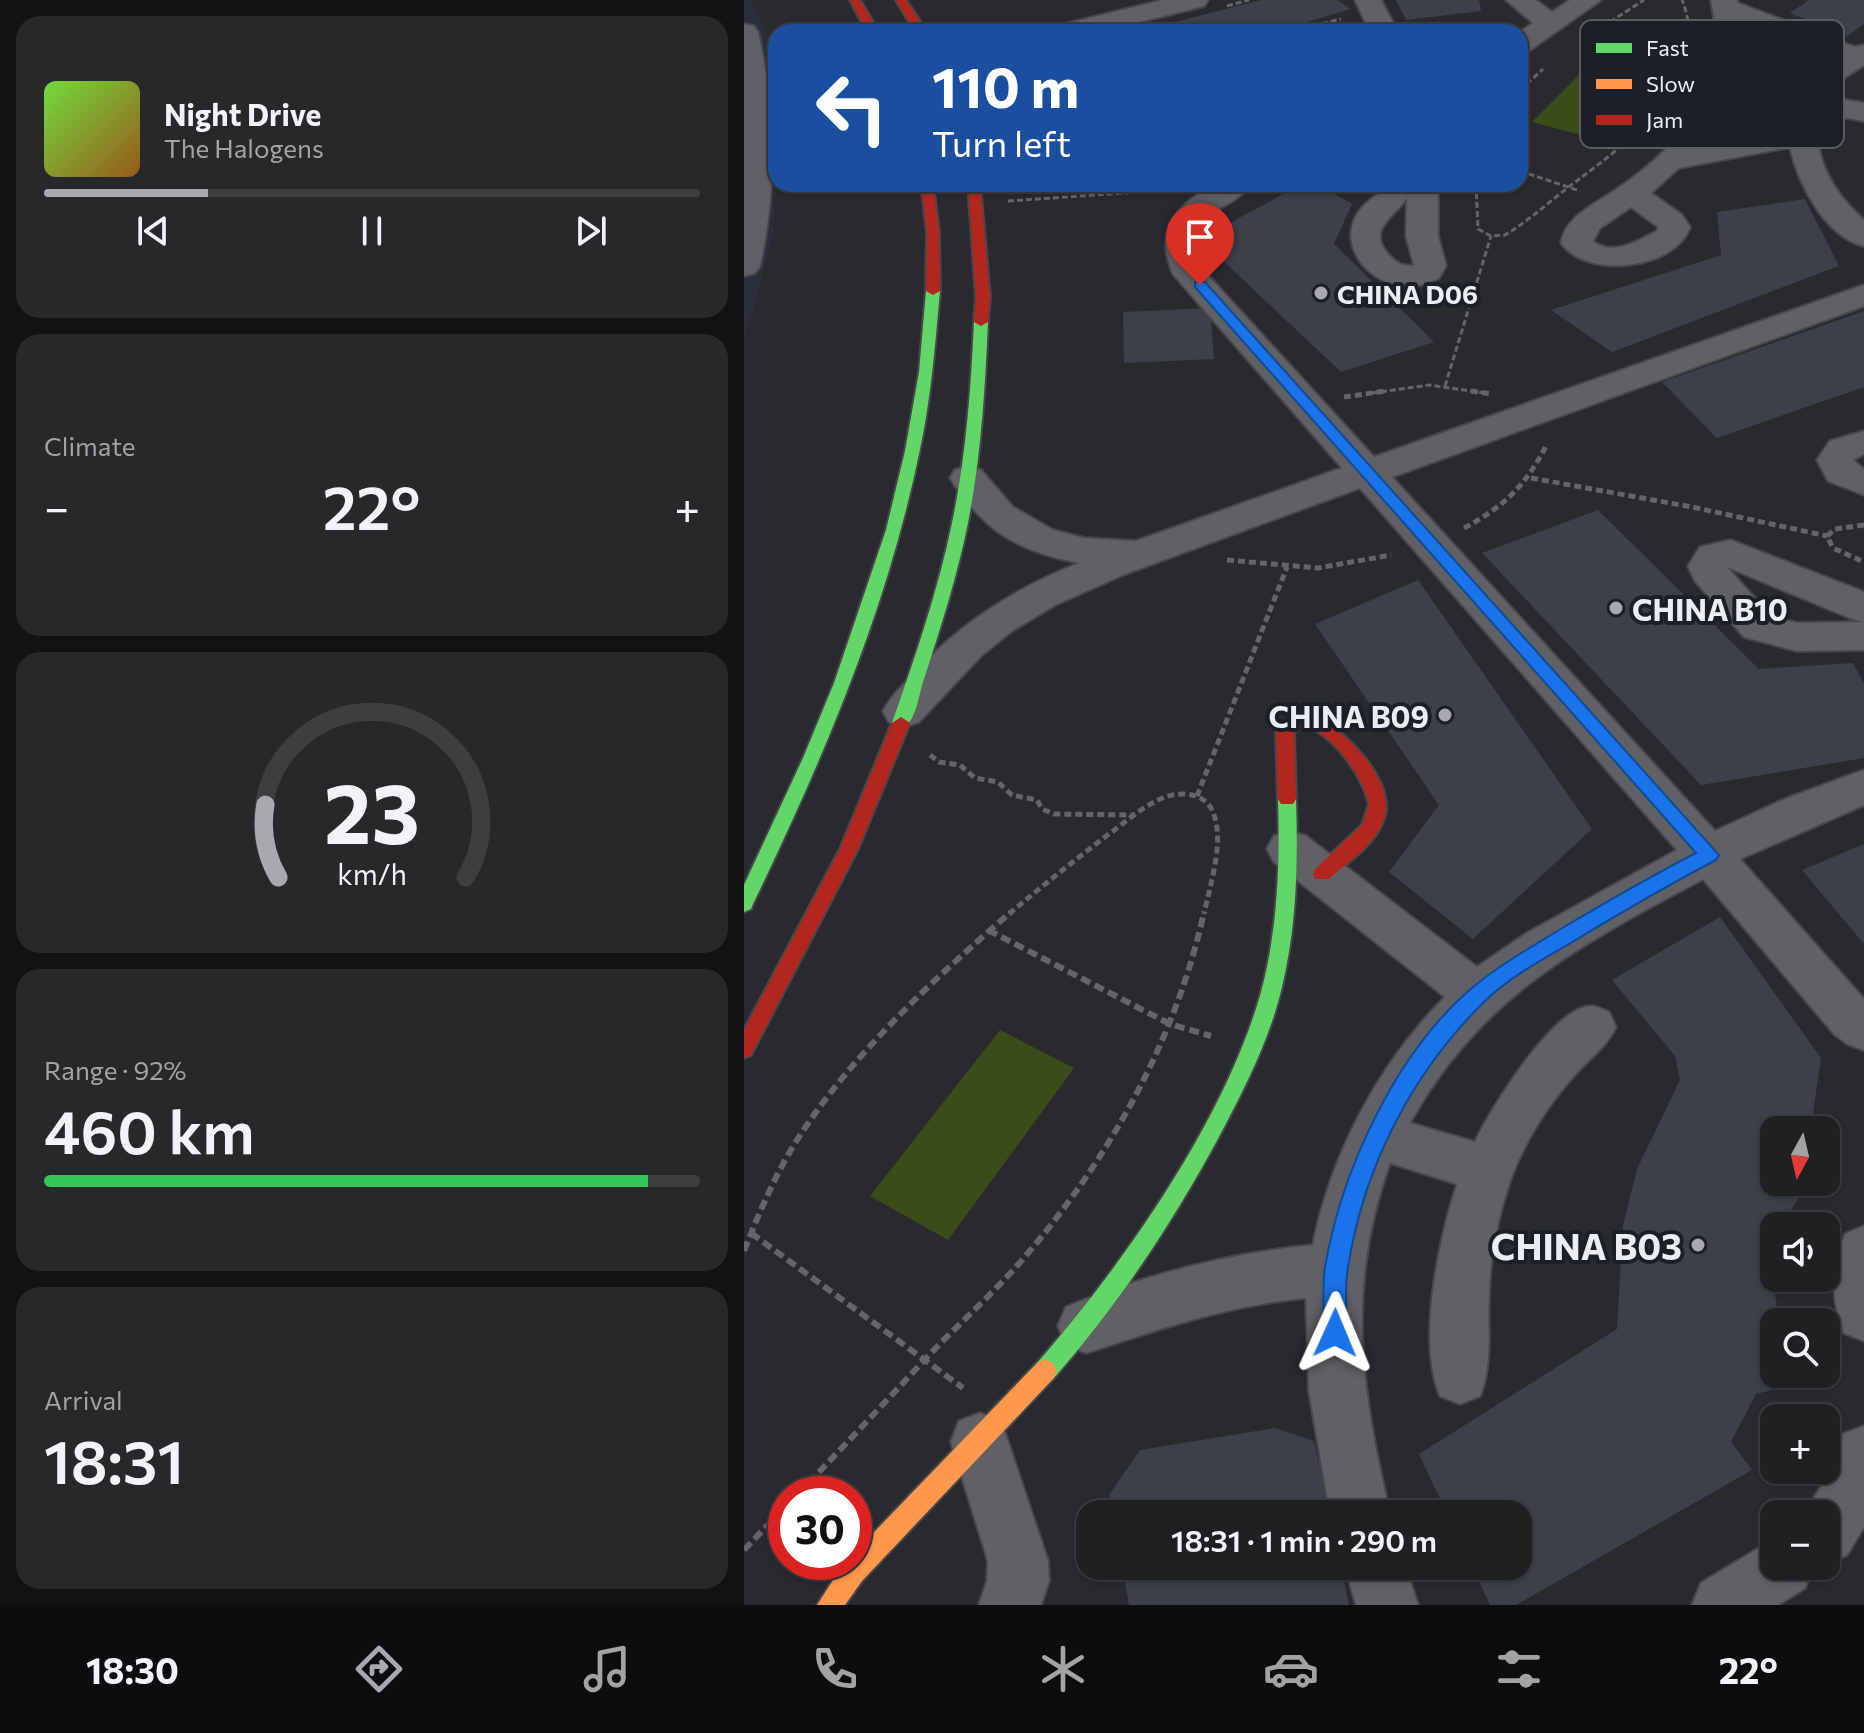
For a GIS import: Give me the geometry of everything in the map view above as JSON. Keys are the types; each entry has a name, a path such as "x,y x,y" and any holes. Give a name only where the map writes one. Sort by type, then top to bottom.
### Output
{"street":[{"path":"855,0 868,24"},
{"path":"901,0 921,24"},
{"path":"1099,24 1195,0"},
{"path":"1519,0 1557,20"},
{"path":"1528,39 1588,0"},
{"path":"1743,6 1776,20"},
{"path":"1359,9 1375,24"},
{"path":"744,32 756,96 757,148 751,233 744,266"},
{"path":"1844,68 1860,55"},
{"path":"1844,109 1864,112"},
{"path":"1624,198 1681,148"},
{"path":"1669,161 1738,148"},
{"path":"1804,148 1811,175 1822,194 1864,237"},
{"path":"744,904 791,807 847,675 882,574 901,507 914,448 930,343 934,240 928,192"},
{"path":"744,1049 840,864 876,785 939,611 968,478 981,378 981,240 975,192"},
{"path":"1222,192 1200,205 1190,216 1180,238 1183,262 1189,274 1709,855 1860,1031"},
{"path":"1382,192 1393,197 1423,197 1422,236 1430,266 1428,271 1417,277 1400,276 1371,255 1363,234 1371,213 1393,197"},
{"path":"934,240 947,252 952,267"},
{"path":"904,711 953,657 1008,615 1039,598 1140,554 1864,295"},
{"path":"962,325 983,322"},
{"path":"1864,442 1843,449 1835,460 1841,473 1864,483"},
{"path":"968,478 981,501 1001,520 1029,536 1088,552 1140,554"},
{"path":"1864,608 1731,553 1714,556 1707,566 1758,627 1768,632 1789,637 1864,636"},
{"path":"830,1605 853,1572 991,1430 1086,1326 1186,1178 1228,1101 1264,1016 1305,861 1285,731 1295,720 1313,718 1321,722 1365,769 1379,797 1378,811 1372,825 1305,861"},
{"path":"1357,1500 1339,1400 1336,1269 1355,1195 1377,1136 1400,1091 1423,1056 1478,995 1515,966 1709,855 1765,827 1864,787"},
{"path":"791,807 807,793 818,792"},
{"path":"1305,861 1478,995"},
{"path":"1460,1376 1458,1320 1462,1266 1472,1216 1488,1170 1515,1115 1550,1067 1592,1027"},
{"path":"1377,1136 1488,1170"},
{"path":"1864,1252 1864,1314"},
{"path":"1086,1326 1218,1286 1262,1276 1336,1269"},
{"path":"991,1430 1018,1561 1018,1581 1010,1605"},
{"path":"1840,1512 1864,1455"},
{"path":"1840,1535 1864,1531"},
{"path":"1379,1580 1387,1605"},
{"path":"1723,1605 1761,1580"}],"path":[{"path":"1682,0 1687,20"},
{"path":"1322,24 1359,9"},
{"path":"1557,20 1580,25"},
{"path":"1476,192 1476,226 1483,234 1491,236 1511,232 1617,148"},
{"path":"1528,174 1568,187 1624,198"},
{"path":"977,204 1140,192"},
{"path":"1445,386 1491,236"},
{"path":"1531,478 1692,507 1827,536"},
{"path":"1827,536 1835,529 1864,525"},
{"path":"1827,536 1833,548 1864,562"},
{"path":"1197,796 1287,567"},
{"path":"904,711 931,757 939,762 960,765 975,778 998,782 1012,795 1037,800 1047,812 1062,815 1136,815"},
{"path":"744,1251 770,1188 793,1146 821,1107 988,930 1136,815 1172,795 1197,796 1211,807 1215,815 1213,870 1190,971 1144,1080 1072,1197 1026,1256 815,1476"},
{"path":"988,930 1170,1024 1252,1048"},
{"path":"751,1233 925,1361 991,1430"},
{"path":"744,1550 768,1525"}],"shaded area":[{"path":"744,0 751,0 768,36 768,192 774,192 774,233 744,342"}],"green space":[{"path":"1580,74 1580,135 1532,122"},
{"path":"1000,1030 1074,1068 948,1240 870,1196"}],"building":[{"path":"1261,0 1337,0 1351,9 1300,24 1175,22"},
{"path":"1396,0 1479,0 1481,11 1406,20"},
{"path":"1809,0 1864,0 1864,24 1848,36 1844,34 1844,20 1808,20 1790,13"},
{"name":"CHINA D06","path":"1287,192 1332,192 1352,204 1334,244 1434,342 1341,372 1200,239"},
{"path":"1805,199 1839,266 1612,352 1551,310 1721,255 1717,212"},
{"path":"1210,308 1214,359 1124,363 1123,312"},
{"path":"1864,311 1864,387 1717,438 1662,382"},
{"name":"CHINA B10","path":"1598,510 1759,669 1853,663 1864,684 1864,758 1701,785 1482,553"},
{"name":"CHINA B09","path":"1418,580 1592,829 1473,939 1389,872 1439,805 1315,624"},
{"path":"1864,844 1864,944 1802,870"},
{"name":"CHINA B03","path":"1720,917 1821,1058 1813,1116 1760,1116 1760,1196 1800,1196 1790,1212 1760,1212 1760,1292 1775,1292 1777,1308 1760,1308 1760,1388 1781,1388 1756,1394 1731,1442 1752,1470 1516,1605 1490,1605 1478,1580 1532,1580 1532,1500 1440,1500 1419,1454 1617,1329 1623,1225 1637,1169 1680,1080 1675,1056 1612,980"},
{"path":"1275,1428 1314,1441 1327,1500 1110,1500 1109,1495 1140,1450"},
{"path":"1125,1580 1344,1580 1349,1605 1129,1605"}],"traffic: fast":[{"path":"744,904 843,683 894,530 913,451 926,372 933,291"},
{"path":"901,723 941,599 960,523 974,422 981,322"},
{"path":"1045,1371 1108,1294 1165,1211 1199,1153 1250,1051 1272,990 1282,936 1287,881 1287,799"}],"traffic: slow":[{"path":"830,1605 853,1572 1045,1371"}],"traffic: jam":[{"path":"855,0 868,24"},
{"path":"901,0 916,24"},
{"path":"928,192 933,232 933,291"},
{"path":"975,192 983,297 981,322"},
{"path":"1287,799 1285,731 1301,718 1315,721 1331,733 1364,770 1374,788 1378,804 1369,830 1322,874"},
{"path":"744,1049 849,849 901,723"}],"place":[{"name":"CHINA D06","path":"1321,293"},
{"name":"CHINA B10","path":"1616,608"},
{"name":"CHINA B09","path":"1445,715"},
{"name":"CHINA B03","path":"1698,1245"}],"route":[{"path":"1200,285 1709,855 1645,888 1515,966 1478,995 1423,1056 1400,1091 1377,1136 1355,1195 1336,1269 1335,1333"}]}
